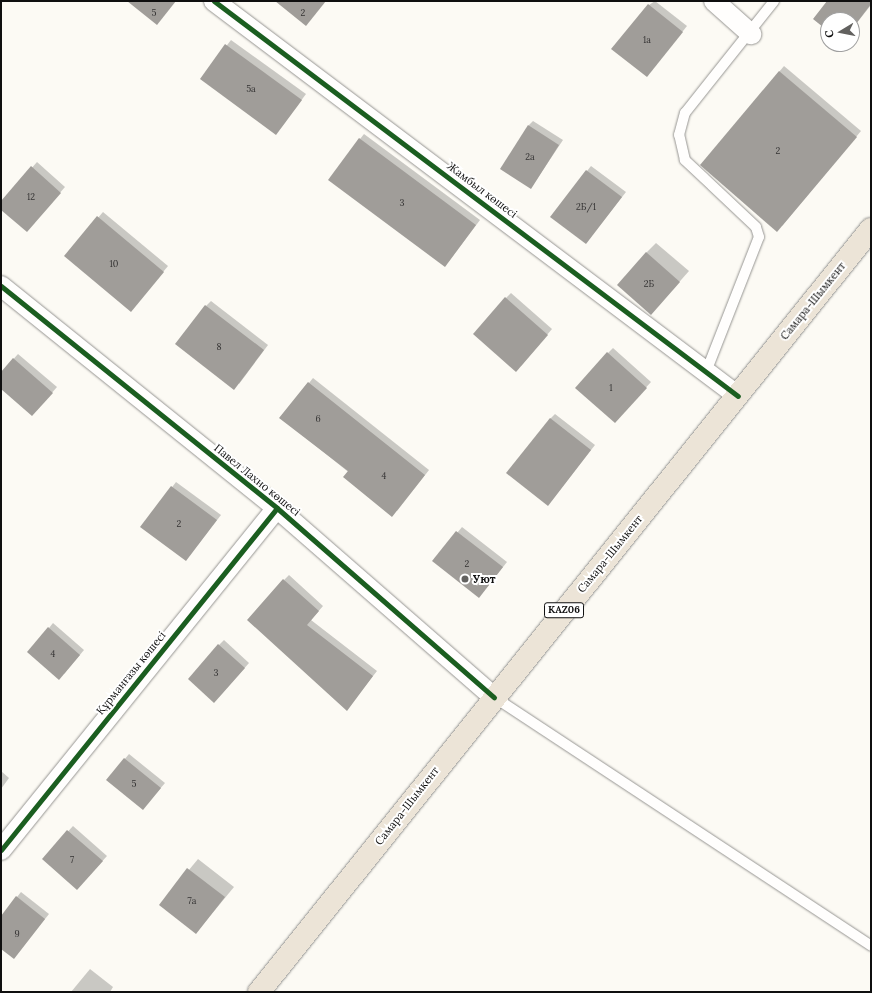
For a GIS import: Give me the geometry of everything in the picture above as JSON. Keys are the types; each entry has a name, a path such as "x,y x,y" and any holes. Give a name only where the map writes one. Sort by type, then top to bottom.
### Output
{"highway":[{"name":"Самара-Шымкент","path":"259,992 494,697 871,229"}],"street":[{"name":"Жамбыл көшесі","path":"214,1 738,396"},
{"path":"714,1 751,34"},
{"name":"Павел Лахно көшесі","path":"4,294 277,508 494,697"},
{"name":"Құрманғазы көшесі","path":"1,850 277,508"}],"lane":[{"path":"706,372 759,237 756,227 685,160 679,135 685,113 751,34 774,1"},
{"path":"494,697 871,946"}],"building":[{"path":"127,1 176,1 157,25"},
{"path":"275,1 326,1 306,26"},
{"path":"827,1 871,1 871,4 860,18 860,12 820,12 820,25 813,19"},
{"path":"648,4 683,32 647,77 611,49"},
{"path":"225,44 302,100 276,135 200,79"},
{"path":"779,71 857,137 777,232 700,165"},
{"path":"528,125 559,145 531,189 500,169"},
{"path":"359,138 476,225 445,267 328,180"},
{"path":"31,166 61,193 27,232 1,210 1,201"},
{"path":"586,170 622,197 586,244 550,217"},
{"path":"97,216 164,272 131,312 64,256"},
{"path":"646,252 680,282 651,315 617,285"},
{"path":"505,297 548,335 516,372 473,334"},
{"path":"205,305 264,350 234,390 175,344"},
{"path":"607,352 647,388 615,423 575,388"},
{"path":"13,358 53,393 32,416 1,389 1,372"},
{"path":"308,382 425,475 392,517 343,477 348,471 279,418"},
{"path":"550,418 591,450 548,506 506,473"},
{"path":"171,486 217,520 186,561 140,527"},
{"path":"456,531 503,567 479,598 432,561"},
{"path":"283,579 319,611 307,625 373,676 347,711 247,620"},
{"path":"48,627 80,655 59,680 27,652"},
{"path":"218,644 245,668 214,703 188,679"},
{"path":"124,758 161,788 143,810 106,780"},
{"path":"67,830 103,861 77,890 42,859"},
{"path":"187,868 225,897 196,934 159,905"},
{"path":"16,896 45,919 14,959 1,949 1,916"}],"cycle path":[{"path":"214,1 738,396"},
{"path":"1,286 277,508 494,697"},
{"path":"1,850 277,508"}],"place":[{"name":"Уют","path":"465,579"}]}
